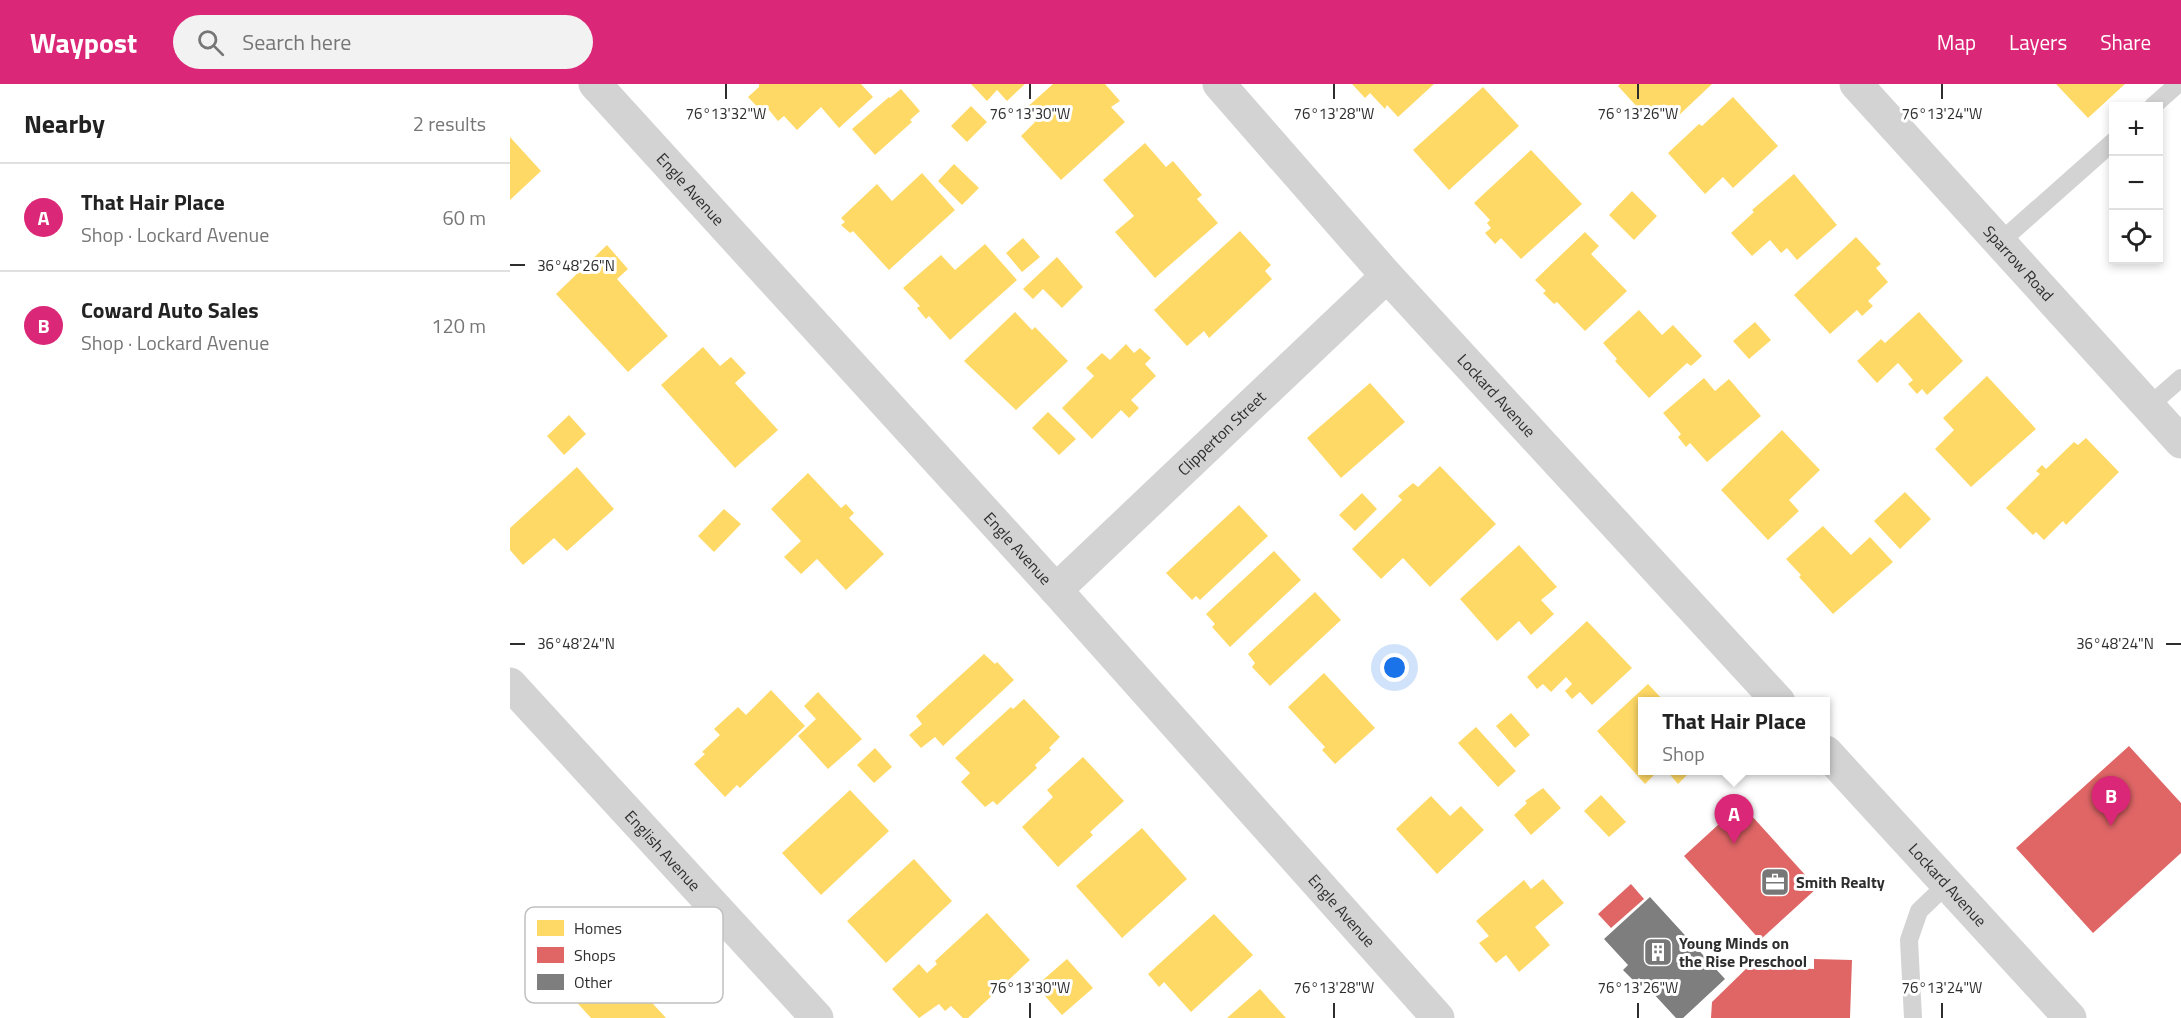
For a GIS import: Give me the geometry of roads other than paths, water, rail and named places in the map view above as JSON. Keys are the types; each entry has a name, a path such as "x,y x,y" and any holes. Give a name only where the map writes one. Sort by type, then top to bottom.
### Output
{"street":[{"name":"Engle Avenue","path":"595,84 1056,590 1438,1018"},
{"name":"Lockard Avenue","path":"1219,84 1387,276 1774,697"},
{"name":"Sparrow Road","path":"1856,84 2181,442"},
{"name":"Clipperton Street","path":"1056,590 1387,276"},
{"name":"English Avenue","path":"510,684 715,907"},
{"name":"Lockard Avenue","path":"1830,756 2070,1018"},
{"name":"English Avenue","path":"723,916 817,1018"}],"lane":[{"path":"2158,102 2178,84"},
{"path":"2000,242 2109,145"},
{"path":"2148,406 2181,378"},
{"path":"1913,1018 1909,940 1919,911 1947,884"}],"place":[{"name":"Coward Auto Sales","path":"2111,826"},
{"name":"That Hair Place","path":"1734,844"},
{"name":"Smith Realty","path":"1775,882"},
{"name":"Young Minds on the Rise Preschool","path":"1658,952"}]}
